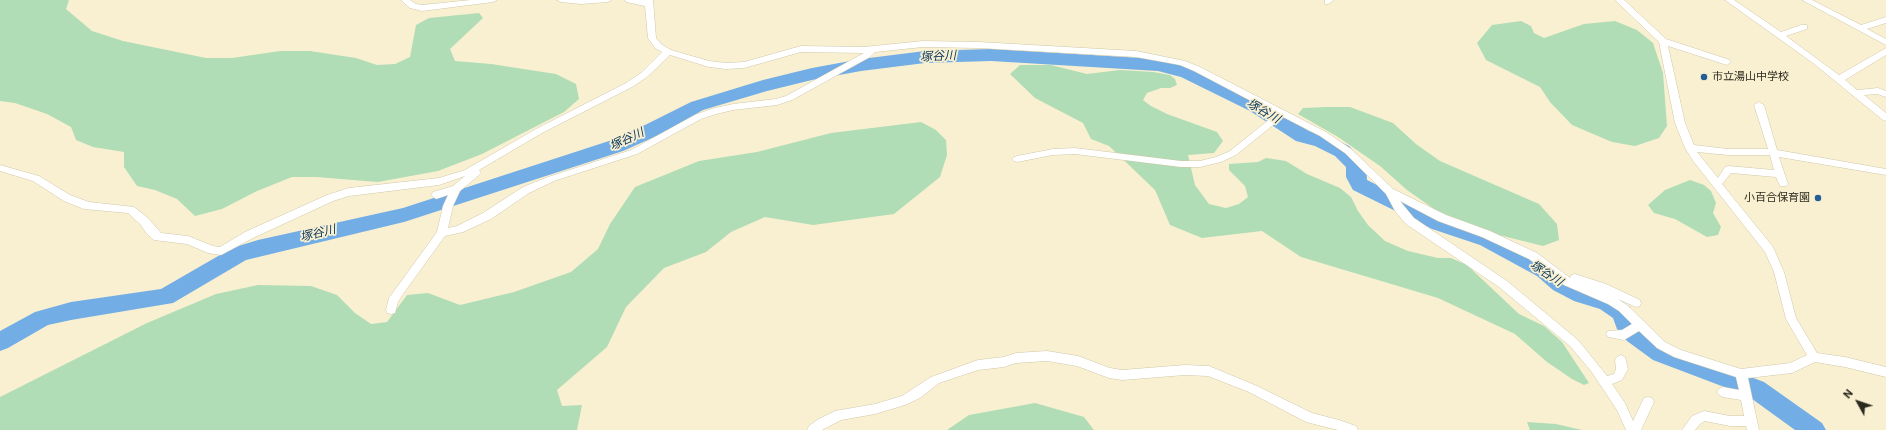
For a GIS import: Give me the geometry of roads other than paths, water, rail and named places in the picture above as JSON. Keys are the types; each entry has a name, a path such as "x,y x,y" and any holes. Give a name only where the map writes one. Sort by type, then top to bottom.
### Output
{"street":[{"path":"405,0 413,6 422,8 493,0"},
{"path":"561,0 581,2 608,0"},
{"path":"629,0 649,2 654,42 668,52 709,64 726,66 744,65 808,48 844,51 872,50 923,44 952,44 1136,54 1182,63 1337,142 1359,161 1392,194 1399,208 1410,221 1504,284 1556,327 1584,354 1621,407 1632,430"},
{"path":"1619,0 1663,41 1727,62"},
{"path":"1729,0 1839,79 1886,118"},
{"path":"1808,0 1886,42"},
{"path":"1861,28 1886,20"},
{"path":"1779,36 1804,27"},
{"path":"1663,41 1680,123 1690,148 1696,160 1769,250 1779,272 1791,319 1814,357"},
{"path":"442,234 487,216 526,190 551,179 634,152 698,117 714,111 733,107 778,102 789,98 850,63 867,55 872,50"},
{"path":"1839,79 1886,51"},
{"path":"0,168 36,178 67,198 88,206 130,210 144,221 151,231 158,237 188,240 212,250 221,251 255,232 330,198 349,192 453,178 484,163 539,131 629,85 644,75 668,52"},
{"path":"1856,93 1878,91 1886,94"},
{"path":"1759,105 1772,152 1783,184"},
{"path":"1017,159 1053,152 1075,151 1181,164 1200,164 1218,160 1234,153 1281,114"},
{"path":"1690,148 1728,152 1772,152 1886,172"},
{"path":"391,310 393,302 399,291 442,234 452,198 480,171 484,163"},
{"path":"1716,183 1721,181 1728,169 1779,174"},
{"path":"1392,194 1442,218 1486,234 1581,281 1602,287 1636,303"},
{"path":"436,195 452,198"},
{"path":"1533,256 1568,282 1612,301 1623,308 1634,329 1678,354 1743,385"},
{"path":"1612,334 1634,329"},
{"path":"813,430 839,415 875,409 905,400 935,380 978,365 1004,362 1016,358 1047,356 1078,361 1109,373 1122,375 1185,370 1209,372 1253,389 1310,418 1339,425 1352,430"},
{"path":"1723,392 1792,368 1814,357 1845,362 1886,372"},
{"path":"1604,382 1618,377 1622,369 1621,360"},
{"path":"1688,430 1696,420 1704,416 1752,426 1743,385"},
{"path":"1635,430 1648,402"}],"waterway":[{"name":"塚谷川","path":"0,342 43,318 71,311 165,297 239,254 258,248 404,215 616,146 654,129 697,106 763,86 812,74 861,65 925,57 991,55 1159,65 1187,73 1256,107 1303,136 1321,141 1342,151 1356,165 1356,177 1360,185 1439,224 1487,240 1544,270 1560,284 1582,295 1607,303 1622,313 1625,323 1635,335 1661,353 1756,389 1814,430"}],"place":[{"name":"市立湯山中学校","path":"1704,77"},
{"name":"小百合保育園","path":"1818,198"}]}
